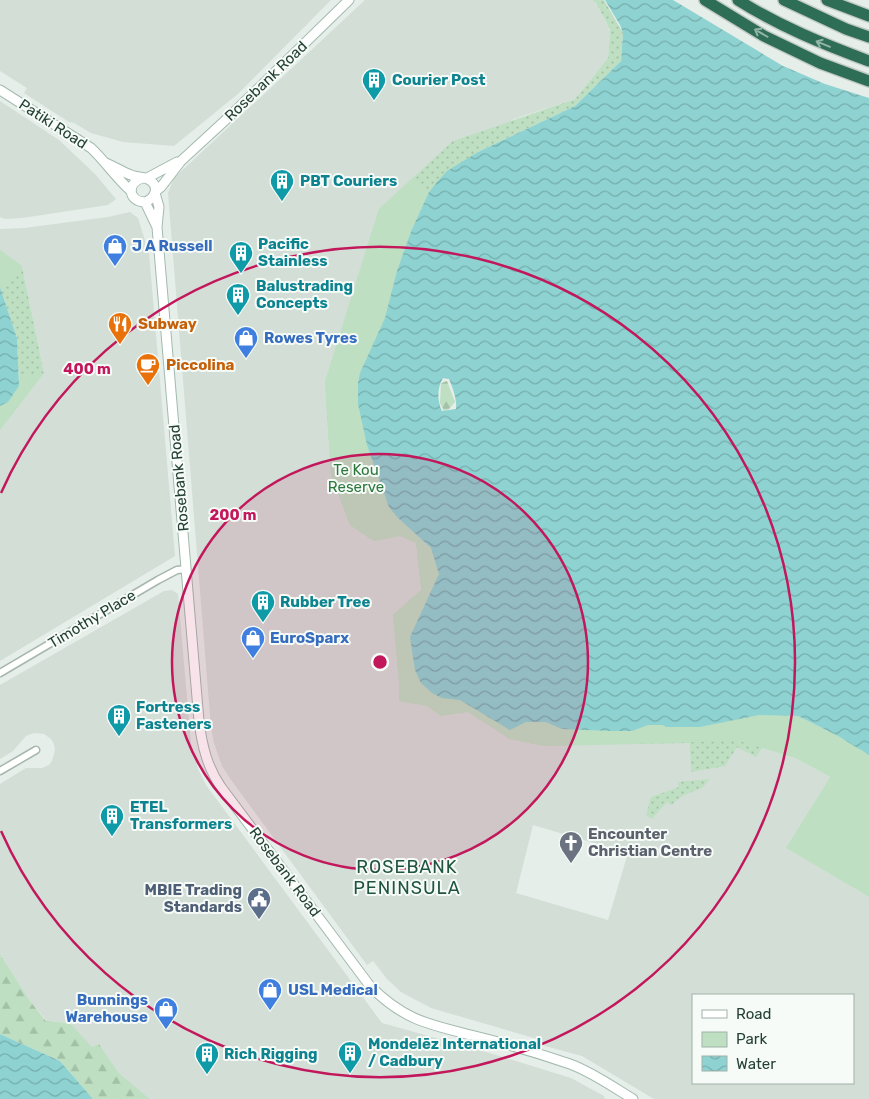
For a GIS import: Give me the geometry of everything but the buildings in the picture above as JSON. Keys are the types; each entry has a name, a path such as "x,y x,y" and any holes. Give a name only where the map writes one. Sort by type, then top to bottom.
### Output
{"highway":[{"path":"705,0 764,36 820,63 869,81"},
{"path":"738,0 772,20 820,43 869,61"},
{"path":"784,0 846,29 869,37"},
{"path":"828,0 869,16"}],"main road":[{"name":"Rosebank Road","path":"349,0 231,115 181,160 161,187 155,192 159,207 157,227 199,721 207,762 221,787 370,986 396,1009 417,1020 569,1064 585,1071 628,1098"},
{"name":"Patiki Road","path":"0,90 91,148 131,191"},
{"name":"Rosebank Road","path":"145,178 181,160"},
{"name":"Patiki Road","path":"103,161 132,176 145,178"},
{"path":"145,178 154,184 155,192 153,197 145,202 132,197 131,191 135,180 145,178"},
{"name":"Rosebank Road","path":"145,202 157,227"}],"street":[{"name":"Timothy Place","path":"0,673 158,580 180,570 187,569"},
{"path":"0,771 36,750"}],"shaded area":[{"path":"0,0 331,0 239,93 174,146 123,142 91,133 69,122 24,93 27,88 0,71"},
{"path":"365,0 592,0 596,3 610,31 608,58 575,99 514,119 379,209 374,541 400,536 416,543 421,591 399,681 399,701 427,706 441,716 468,712 739,741 795,758 830,777 787,848 869,897 869,1099 654,1099 582,1056 545,1046 537,1039 431,1008 401,992 387,979 373,961 367,965 231,780 222,766 214,743 211,728 168,193 174,178","holes":["533,825 628,853 608,920 516,893"]},
{"path":"0,101 59,140 95,174 116,199 108,205 22,218 5,219 0,217"},
{"path":"130,212 138,218 149,253 175,556 0,661 0,430 44,373 22,266 0,250 0,229 24,228 108,217"},
{"path":"172,590 178,594 191,743 198,769 206,785 382,1023 571,1078 604,1096 605,1099 150,1099 119,1073 99,1044 92,1048 70,1023 47,1021 30,1001 0,954 0,784 26,768 42,768 49,765 55,750 51,739 44,734 34,733 26,736 13,751 0,759 0,685 164,591"}],"green space":[{"name":"Te Kou Reserve","path":"592,0 604,0 623,33 621,61 575,106 478,152 429,192 412,229 397,517 431,548 838,736 861,749 764,739 762,748 756,757 737,747 725,766 691,772 690,743 544,746 510,739 468,712 441,716 427,706 399,701 393,615 421,590 416,543 400,536 374,541 350,525 331,475 325,382 379,209 453,141 575,99 608,58 610,30 596,3"},
{"name":"Te Kou Reserve","path":"414,177 429,192 412,229 397,271 385,318 360,373 397,517 431,548 439,574 410,637 415,670 421,683 442,698 460,700 510,730 526,722 546,722 562,729 632,731 648,725 700,727 759,715 798,716 838,736 869,755 869,897 786,848 830,777 795,758 739,741 544,746 510,739 468,712 441,716 427,706 399,701 393,615 421,590 416,543 400,536 374,541 350,525 331,475 325,382 379,209"},
{"path":"0,250 22,266 44,373 0,430 0,406 8,402 19,385 17,338 0,287"},
{"path":"0,250 22,266 0,287"},
{"path":"44,373 0,430 0,406 13,394 17,387 18,378"},
{"path":"447,381 455,402 449,409 444,411 440,403 441,383"},
{"path":"710,779 702,788 682,796 671,805 667,802 652,819 646,815 651,797 679,787 678,782"},
{"path":"0,954 30,1001 46,1021 70,1023 92,1047 99,1044 119,1073 150,1099 93,1099 60,1061 0,1034"}],"water":[{"path":"605,0 673,0 783,66 825,84 869,98 869,755 838,736 798,716 759,715 700,727 648,725 632,731 562,729 546,722 526,722 510,730 460,700 442,698 432,693 421,683 415,670 410,637 439,574 431,548 397,517 389,507 367,445 358,404 360,373 385,318 397,271 412,229 429,192 447,171 478,152 575,106 621,61 623,33","holes":["443,378 449,379 455,398 456,409 442,411 439,403 439,390"]},
{"path":"0,287 17,338 19,386 8,402 0,406"},
{"path":"0,1034 60,1061 93,1099 0,1099"}],"place":[{"name":"Courier Post","path":"374,101"},
{"name":"PBT Couriers","path":"282,202"},
{"name":"J A Russell","path":"115,267"},
{"name":"Pacific Stainless","path":"241,274"},
{"name":"Balustrading Concepts","path":"238,316"},
{"name":"Subway","path":"120,345"},
{"name":"Rowes Tyres","path":"246,359"},
{"name":"Piccolina","path":"148,386"},
{"name":"Rubber Tree","path":"263,623"},
{"name":"EuroSparx","path":"253,659"},
{"name":"Fortress Fasteners","path":"119,737"},
{"name":"ETEL Transformers","path":"112,837"},
{"name":"Encounter Christian Centre","path":"571,864"},
{"name":"MBIE Trading Standards","path":"259,920"},
{"name":"USL Medical","path":"270,1011"},
{"name":"Bunnings Warehouse","path":"166,1030"},
{"name":"Mondelēz International / Cadbury","path":"350,1074"},
{"name":"Rich Rigging","path":"207,1075"}],"district":[{"name":"ROSEBANK PENINSULA","path":"407,878"}]}
